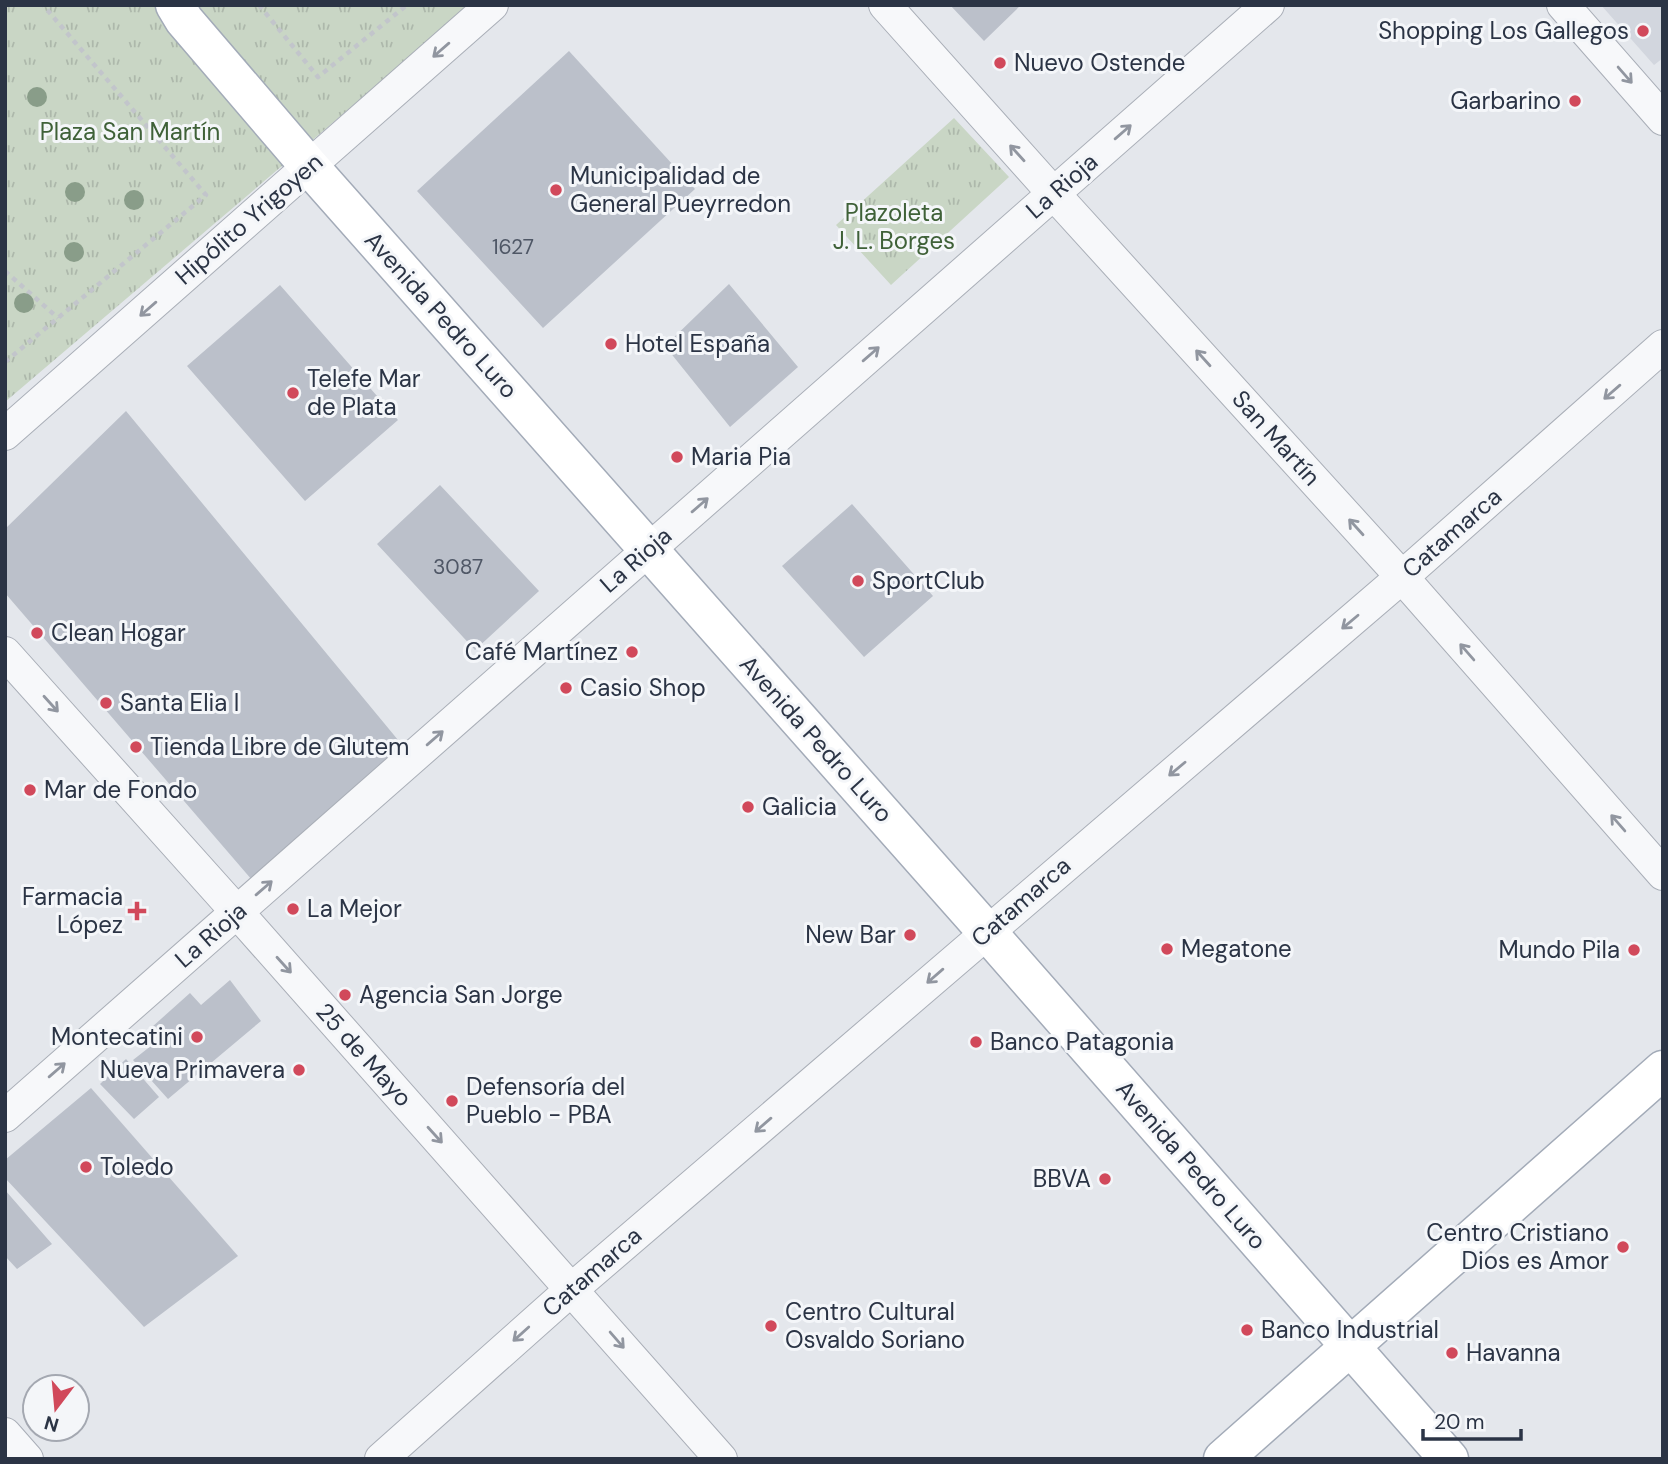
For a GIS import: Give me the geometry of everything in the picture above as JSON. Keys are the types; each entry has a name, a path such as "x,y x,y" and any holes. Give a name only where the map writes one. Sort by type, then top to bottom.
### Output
{"main road":[{"name":"Avenida Pedro Luro","path":"175,10 309,166 1449,1459"},
{"path":"1223,1459 1663,1070"}],"street":[{"name":"Hipólito Yrigoyen","path":"5,434 492,5"},
{"name":"San Martín","path":"886,5 1402,577 1663,874"},
{"name":"La Rioja","path":"5,1115 1268,5"},
{"path":"1563,5 1663,118"},
{"name":"Catamarca","path":"382,1459 572,1289 1402,577 1663,346"},
{"name":"25 de Mayo","path":"5,653 721,1459"},
{"path":"5,1434 27,1459"}],"path":[{"path":"5,362 206,195 43,5"},
{"path":"259,5 318,77 407,5"},
{"path":"5,271 58,318"}],"shaded area":[{"name":"Shopping Los Gallegos","path":"1601,5 1663,5 1663,58 1654,65"}],"green space":[{"name":"Plaza San Martín","path":"5,5 471,5 5,402"},
{"name":"Plazoleta J. L. Borges","path":"954,118 1009,177 891,285 836,225"}],"building":[{"path":"950,5 1021,5 984,41"},
{"name":"Municipalidad de General Pueyrredon","path":"569,51 695,189 543,328 417,191"},
{"path":"729,284 798,367 730,427 665,346"},
{"name":"Telefe Mar de Plata","path":"280,285 398,420 305,501 187,366"},
{"path":"126,411 403,746 252,880 5,593 5,529"},
{"path":"440,485 539,591 475,650 377,544"},
{"name":"SportClub","path":"852,504 933,596 864,657 782,566"},
{"path":"230,980 261,1021 168,1099 133,1060 161,1038 152,1027 190,993 201,1005"},
{"path":"126,1059 159,1097 134,1119 100,1084"},
{"path":"91,1088 238,1256 144,1327 5,1178 5,1160"},
{"path":"5,1190 52,1244 17,1269 5,1256"}],"place":[{"name":"Shopping Los Gallegos","path":"1643,31"},
{"name":"Nuevo Ostende","path":"1000,63"},
{"name":"Garbarino","path":"1575,101"},
{"name":"Municipalidad de General Pueyrredon","path":"556,190"},
{"name":"Hotel España","path":"611,344"},
{"name":"Telefe Mar de Plata","path":"293,393"},
{"name":"Maria Pia","path":"677,457"},
{"name":"SportClub","path":"858,581"},
{"name":"Clean Hogar","path":"37,633"},
{"name":"Café Martínez","path":"632,652"},
{"name":"Casio Shop","path":"566,688"},
{"name":"Santa Elia I","path":"106,703"},
{"name":"Tienda Libre de Glutem","path":"136,747"},
{"name":"Mar de Fondo","path":"30,790"},
{"name":"Galicia","path":"748,807"},
{"name":"La Mejor","path":"293,909"},
{"name":"Farmacia López","path":"137,911"},
{"name":"New Bar","path":"910,935"},
{"name":"Megatone","path":"1167,949"},
{"name":"Mundo Pila","path":"1634,950"},
{"name":"Agencia San Jorge","path":"345,995"},
{"name":"Montecatini","path":"197,1037"},
{"name":"Banco Patagonia","path":"976,1042"},
{"name":"Nueva Primavera","path":"299,1070"},
{"name":"Defensoría del Pueblo - PBA","path":"452,1101"},
{"name":"Toledo","path":"86,1167"},
{"name":"BBVA","path":"1105,1179"},
{"name":"Centro Cristiano Dios es Amor","path":"1623,1247"},
{"name":"Centro Cultural Osvaldo Soriano","path":"771,1326"},
{"name":"Banco Industrial","path":"1247,1330"},
{"name":"Havanna","path":"1452,1353"}]}
